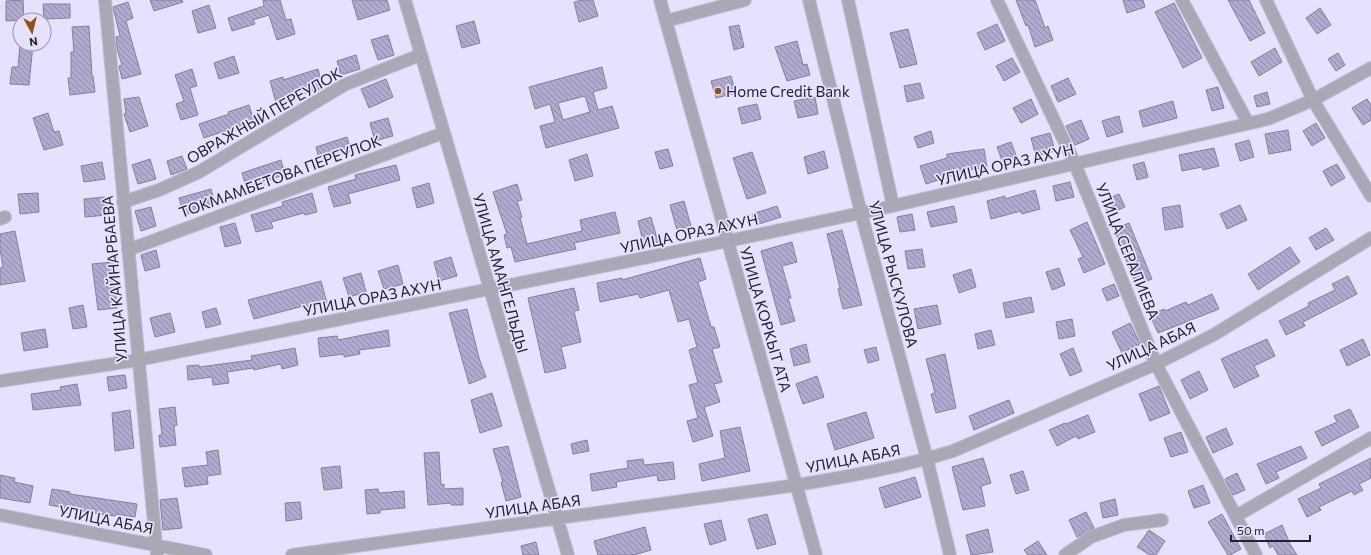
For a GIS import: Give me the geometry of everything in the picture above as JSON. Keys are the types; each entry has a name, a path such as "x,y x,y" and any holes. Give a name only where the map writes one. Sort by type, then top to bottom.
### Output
{"street":[{"name":"УЛИЦА КАЙНАРБАЕВА","path":"105,0 156,550"},
{"name":"УЛИЦА АМАНГЕЛЬДЫ","path":"404,0 568,555"},
{"name":"УЛИЦА КОРКЫТ АТА","path":"660,0 816,555"},
{"path":"666,21 745,0"},
{"name":"УЛИЦА РЫСКУЛОВА","path":"809,0 861,213 927,459 950,555"},
{"path":"848,0 893,206"},
{"name":"УЛИЦА СЕРАЛИЕВА","path":"997,0 1075,164 1156,364 1256,555"},
{"path":"1182,0 1248,123"},
{"path":"1266,0 1313,100 1371,196"},
{"name":"ОВРАЖНЫЙ ПЕРЕУЛОК","path":"123,202 159,190 199,172 344,84 420,55"},
{"name":"УЛИЦА ОРАЗ АХУН","path":"0,381 138,360 490,290 893,206 1268,118 1313,100 1371,68"},
{"name":"ТОКМАМБЕТОВА ПЕРЕУЛОК","path":"128,250 443,133"},
{"name":"УЛИЦА АБАЯ","path":"292,555 797,485 869,473 927,459 953,451 1156,364 1215,334 1371,238"},
{"path":"1236,516 1371,438"},
{"name":"УЛИЦА АБАЯ","path":"0,515 156,550 206,555"},
{"path":"1065,555 1091,537 1124,525 1162,520"}],"building":[{"path":"23,0 24,12 12,12 12,21 6,21 6,1"},
{"path":"150,0 182,0 183,2 154,11"},
{"path":"263,0 280,0 286,20 291,19 295,34 277,40 269,15 253,20 255,24 232,31 228,18 264,6"},
{"path":"352,0 387,0 390,10 358,20"},
{"path":"593,0 598,16 579,22 574,2"},
{"path":"1016,0 1035,0 1045,28 1048,26 1053,40 1035,47 1028,25 1026,26"},
{"path":"1123,0 1143,0 1145,7 1127,13"},
{"path":"1228,0 1249,0 1265,33 1250,41"},
{"path":"128,2 133,18 126,21 141,74 122,79 119,66 122,65 117,49 116,37 120,36 113,7"},
{"path":"1174,3 1202,58 1183,68 1155,12"},
{"path":"43,4 70,4 70,18 52,19 52,12 44,12"},
{"path":"209,5 216,28 198,33 192,11"},
{"path":"1320,8 1331,25 1317,34 1306,18"},
{"path":"474,21 480,43 462,48 456,26"},
{"path":"997,24 1005,41 985,50 977,33"},
{"path":"739,25 744,47 734,50 729,27"},
{"path":"89,26 92,76 95,92 70,95 68,78 71,78 71,52 74,52 72,27"},
{"path":"908,29 917,64 900,68 890,33"},
{"path":"388,35 394,55 378,60 371,40"},
{"path":"797,41 803,65 807,64 810,75 787,81 775,47"},
{"path":"1275,48 1282,62 1259,76 1251,62"},
{"path":"19,52 32,52 29,85 10,84 12,67 18,67"},
{"path":"1338,53 1345,65 1336,71 1328,59"},
{"path":"356,55 360,69 341,75 337,61"},
{"path":"234,56 239,73 219,79 214,63"},
{"path":"1012,58 1020,72 1004,81 996,66"},
{"path":"602,67 607,88 593,92 598,110 612,106 619,128 546,148 540,126 555,122 550,104 535,109 529,87","holes":["585,96 590,112 563,120 558,103"]},
{"path":"192,69 197,86 190,88 198,115 181,120 176,104 184,101 175,75"},
{"path":"318,69 323,88 289,98 290,102 277,106 270,81 283,77 283,80"},
{"path":"731,76 736,93 716,98 711,81"},
{"path":"1068,78 1076,94 1058,102 1051,86"},
{"path":"386,79 393,97 369,108 361,89"},
{"path":"920,83 924,98 907,102 904,86"},
{"path":"1218,87 1224,108 1212,111 1206,90"},
{"path":"1267,92 1270,104 1257,107 1254,96"},
{"path":"139,97 148,126 130,132 124,114 126,113 124,99"},
{"path":"815,97 818,114 798,118 794,101"},
{"path":"1031,99 1038,114 1021,123 1013,108"},
{"path":"1367,99 1371,105 1371,120 1363,125 1352,108"},
{"path":"1173,101 1177,118 1143,127 1139,111"},
{"path":"757,104 761,119 742,124 738,108"},
{"path":"249,105 254,121 204,138 199,124 229,114 228,112"},
{"path":"48,113 54,132 59,131 63,145 44,150 33,118"},
{"path":"1119,116 1123,132 1107,137 1102,121"},
{"path":"388,118 393,136 375,141 370,123"},
{"path":"1081,120 1089,139 1075,145 1066,126"},
{"path":"1316,123 1325,138 1312,146 1303,131"},
{"path":"1288,130 1291,150 1269,154 1265,134"},
{"path":"931,131 934,143 918,148 914,137"},
{"path":"1050,133 1055,151 1036,156 1031,138"},
{"path":"347,137 351,151 320,162 316,147"},
{"path":"1249,140 1254,157 1240,161 1235,144"},
{"path":"1011,142 1017,158 1003,163 997,147"},
{"path":"1214,148 1219,166 1203,170 1202,167 1182,171 1179,155"},
{"path":"668,149 673,166 660,169 655,152"},
{"path":"984,149 987,167 963,171 926,184 920,166 947,158 947,154"},
{"path":"824,151 828,168 808,174 804,157"},
{"path":"752,152 766,193 747,199 733,158"},
{"path":"587,154 593,176 575,181 569,160"},
{"path":"182,156 187,169 171,175 167,161"},
{"path":"150,159 156,179 138,184 132,165"},
{"path":"281,160 285,175 263,181 264,185 247,190 242,173"},
{"path":"102,162 105,179 84,182 81,166"},
{"path":"1144,162 1148,177 1137,180 1133,165"},
{"path":"1337,164 1345,178 1331,186 1323,171"},
{"path":"396,165 400,180 348,194 351,203 334,207 328,187 356,179 355,175"},
{"path":"1070,182 1074,197 1056,201 1053,186"},
{"path":"429,183 434,203 417,208 412,188"},
{"path":"517,184 522,200 517,201 522,217 520,217 527,244 582,231 580,220 615,212 620,233 574,243 576,249 515,262 511,247 507,248 504,235 507,234 493,192"},
{"path":"211,189 215,203 200,208 201,210 184,215 179,198"},
{"path":"1035,190 1040,209 1022,214 1021,211 991,219 987,201 1005,196 1005,199"},
{"path":"38,193 39,212 20,214 18,194"},
{"path":"312,193 317,212 305,215 304,213 271,222 273,228 256,232 251,215 283,206 282,202"},
{"path":"1119,194 1125,207 1108,214 1103,201"},
{"path":"105,197 107,215 85,217 84,199"},
{"path":"684,201 691,226 677,230 670,205"},
{"path":"1180,205 1183,227 1165,230 1162,208"},
{"path":"1240,205 1247,220 1227,229 1220,214"},
{"path":"777,206 781,217 756,225 752,214"},
{"path":"954,206 957,222 931,227 927,212"},
{"path":"151,207 156,226 141,231 135,211"},
{"path":"912,214 915,230 900,232 897,217"},
{"path":"651,217 658,242 644,246 638,221"},
{"path":"1087,222 1105,264 1084,273 1078,259 1083,257 1070,230"},
{"path":"235,223 241,243 225,247 220,227"},
{"path":"1129,223 1152,279 1136,285 1114,229"},
{"path":"1326,228 1334,240 1316,250 1309,238"},
{"path":"842,230 862,305 843,309 838,289 840,288 827,234"},
{"path":"15,231 25,281 0,285 0,268 3,267 0,249 0,234"},
{"path":"792,242 797,262 782,266 791,298 788,298 795,321 781,325 761,251"},
{"path":"1290,247 1300,262 1258,290 1248,274"},
{"path":"922,249 925,267 908,269 905,251"},
{"path":"156,250 160,267 145,271 141,255"},
{"path":"451,257 457,276 439,281 434,262"},
{"path":"700,258 706,279 698,282 711,327 714,327 720,347 712,349 722,382 714,384 720,402 704,407 713,436 693,442 687,421 698,418 689,385 698,383 689,350 697,347 689,319 678,322 669,290 640,298 638,294 600,302 597,283 622,278 622,280"},
{"path":"113,262 117,308 98,310 92,264"},
{"path":"398,265 403,284 384,289 378,271"},
{"path":"1059,268 1065,285 1052,290 1046,272"},
{"path":"971,269 976,287 959,293 953,275"},
{"path":"361,273 366,292 349,297 343,278"},
{"path":"1348,276 1357,294 1303,322 1305,326 1286,335 1279,321 1309,306 1308,303 1335,290 1332,284"},
{"path":"321,281 327,303 308,308 307,305 254,319 248,300"},
{"path":"1114,284 1119,296 1107,301 1102,289"},
{"path":"574,288 579,310 574,311 581,342 561,347 566,368 545,373 528,298"},
{"path":"1212,294 1219,309 1158,333 1150,315 1164,309 1165,311 1186,302 1188,305"},
{"path":"1031,297 1034,312 1006,318 1003,303"},
{"path":"83,305 87,327 73,329 69,308"},
{"path":"937,305 941,324 918,329 914,309"},
{"path":"216,308 221,324 206,328 202,312"},
{"path":"467,309 479,358 486,377 469,384 449,313"},
{"path":"170,313 175,332 155,337 150,318"},
{"path":"1072,319 1075,336 1059,339 1056,322"},
{"path":"1130,323 1140,344 1122,353 1112,332"},
{"path":"45,329 48,347 24,351 21,333"},
{"path":"388,330 390,346 359,350 360,354 344,357 344,354 320,357 318,338 337,336 338,340"},
{"path":"991,330 995,345 978,349 975,334"},
{"path":"1267,339 1275,356 1254,366 1259,376 1234,388 1221,359"},
{"path":"1363,339 1370,355 1347,366 1340,350"},
{"path":"806,344 810,362 794,366 790,349"},
{"path":"876,347 879,360 868,363 864,350"},
{"path":"295,348 298,365 282,369 281,364 254,370 253,368 227,372 229,383 213,385 212,377 188,380 187,366 199,365 199,367 252,360 251,356"},
{"path":"1073,348 1082,371 1070,376 1060,354"},
{"path":"945,354 956,408 936,413 931,394 935,393 926,359"},
{"path":"1199,371 1208,390 1190,399 1181,380"},
{"path":"125,375 127,388 109,391 107,377"},
{"path":"817,376 824,397 803,404 796,384"},
{"path":"77,384 81,405 33,410 31,394 61,390 60,387"},
{"path":"1159,386 1170,413 1150,421 1139,394"},
{"path":"492,393 502,426 480,433 471,400"},
{"path":"1009,400 1014,413 974,430 969,416"},
{"path":"175,407 177,425 174,426 176,445 160,447 159,435 162,435 159,409"},
{"path":"1350,409 1359,427 1322,446 1315,432 1337,422 1334,416"},
{"path":"130,410 134,448 115,451 112,413"},
{"path":"866,412 874,438 835,450 827,424"},
{"path":"1088,415 1095,432 1078,439 1076,436 1057,446 1049,430"},
{"path":"740,427 750,471 702,481 699,464 725,458 720,431"},
{"path":"1226,428 1233,444 1213,453 1206,437"},
{"path":"1181,432 1188,452 1171,457 1164,438"},
{"path":"587,440 589,451 573,454 571,444"},
{"path":"508,446 521,497 506,501 501,482 503,482 493,449"},
{"path":"1301,446 1307,458 1276,472 1279,478 1266,484 1257,464"},
{"path":"218,450 221,474 207,476 208,484 185,487 182,468 208,465 206,452"},
{"path":"439,452 441,485 444,484 444,489 463,488 463,505 451,505 451,503 428,505 424,453"},
{"path":"983,458 991,483 981,486 985,506 963,510 952,467"},
{"path":"1371,458 1371,478 1359,484 1363,490 1354,495 1352,491 1319,507 1321,510 1307,517 1298,499 1321,488 1319,484"},
{"path":"643,459 644,465 673,462 675,479 658,481 657,475 616,482 617,487 592,491 590,474 628,468 627,461"},
{"path":"340,466 342,488 324,490 321,468"},
{"path":"1023,471 1029,490 1016,494 1010,475"},
{"path":"1237,473 1245,490 1233,495 1225,479"},
{"path":"0,475 15,478 14,482 33,486 30,503 0,498"},
{"path":"915,477 921,497 885,508 879,488"},
{"path":"1203,485 1210,503 1194,508 1188,491"},
{"path":"52,489 70,492 70,494 137,504 135,517 116,514 115,516 100,514 49,505"},
{"path":"378,489 379,493 404,491 405,508 380,510 380,513 367,514 365,490"},
{"path":"177,498 182,528 163,530 160,500"},
{"path":"1115,499 1118,515 1103,518 1100,503"},
{"path":"300,502 302,519 286,521 285,503"},
{"path":"1086,512 1094,528 1077,537 1069,520"},
{"path":"767,514 776,544 757,549 748,519"},
{"path":"1222,514 1241,549 1230,555 1228,555 1208,522"},
{"path":"721,520 726,540 710,545 704,524"},
{"path":"1282,525 1290,544 1297,555 1278,555 1273,546 1270,548 1264,534"},
{"path":"645,527 651,550 634,555 598,555 594,541"},
{"path":"988,529 993,552 971,555 966,535"},
{"path":"1149,530 1165,541 1156,555 1150,555 1137,547"},
{"path":"1038,541 1047,555 1028,555 1024,550"},
{"path":"536,542 539,555 523,555 521,546"}],"place":[{"name":"Home Credit Bank","path":"718,91"}]}
